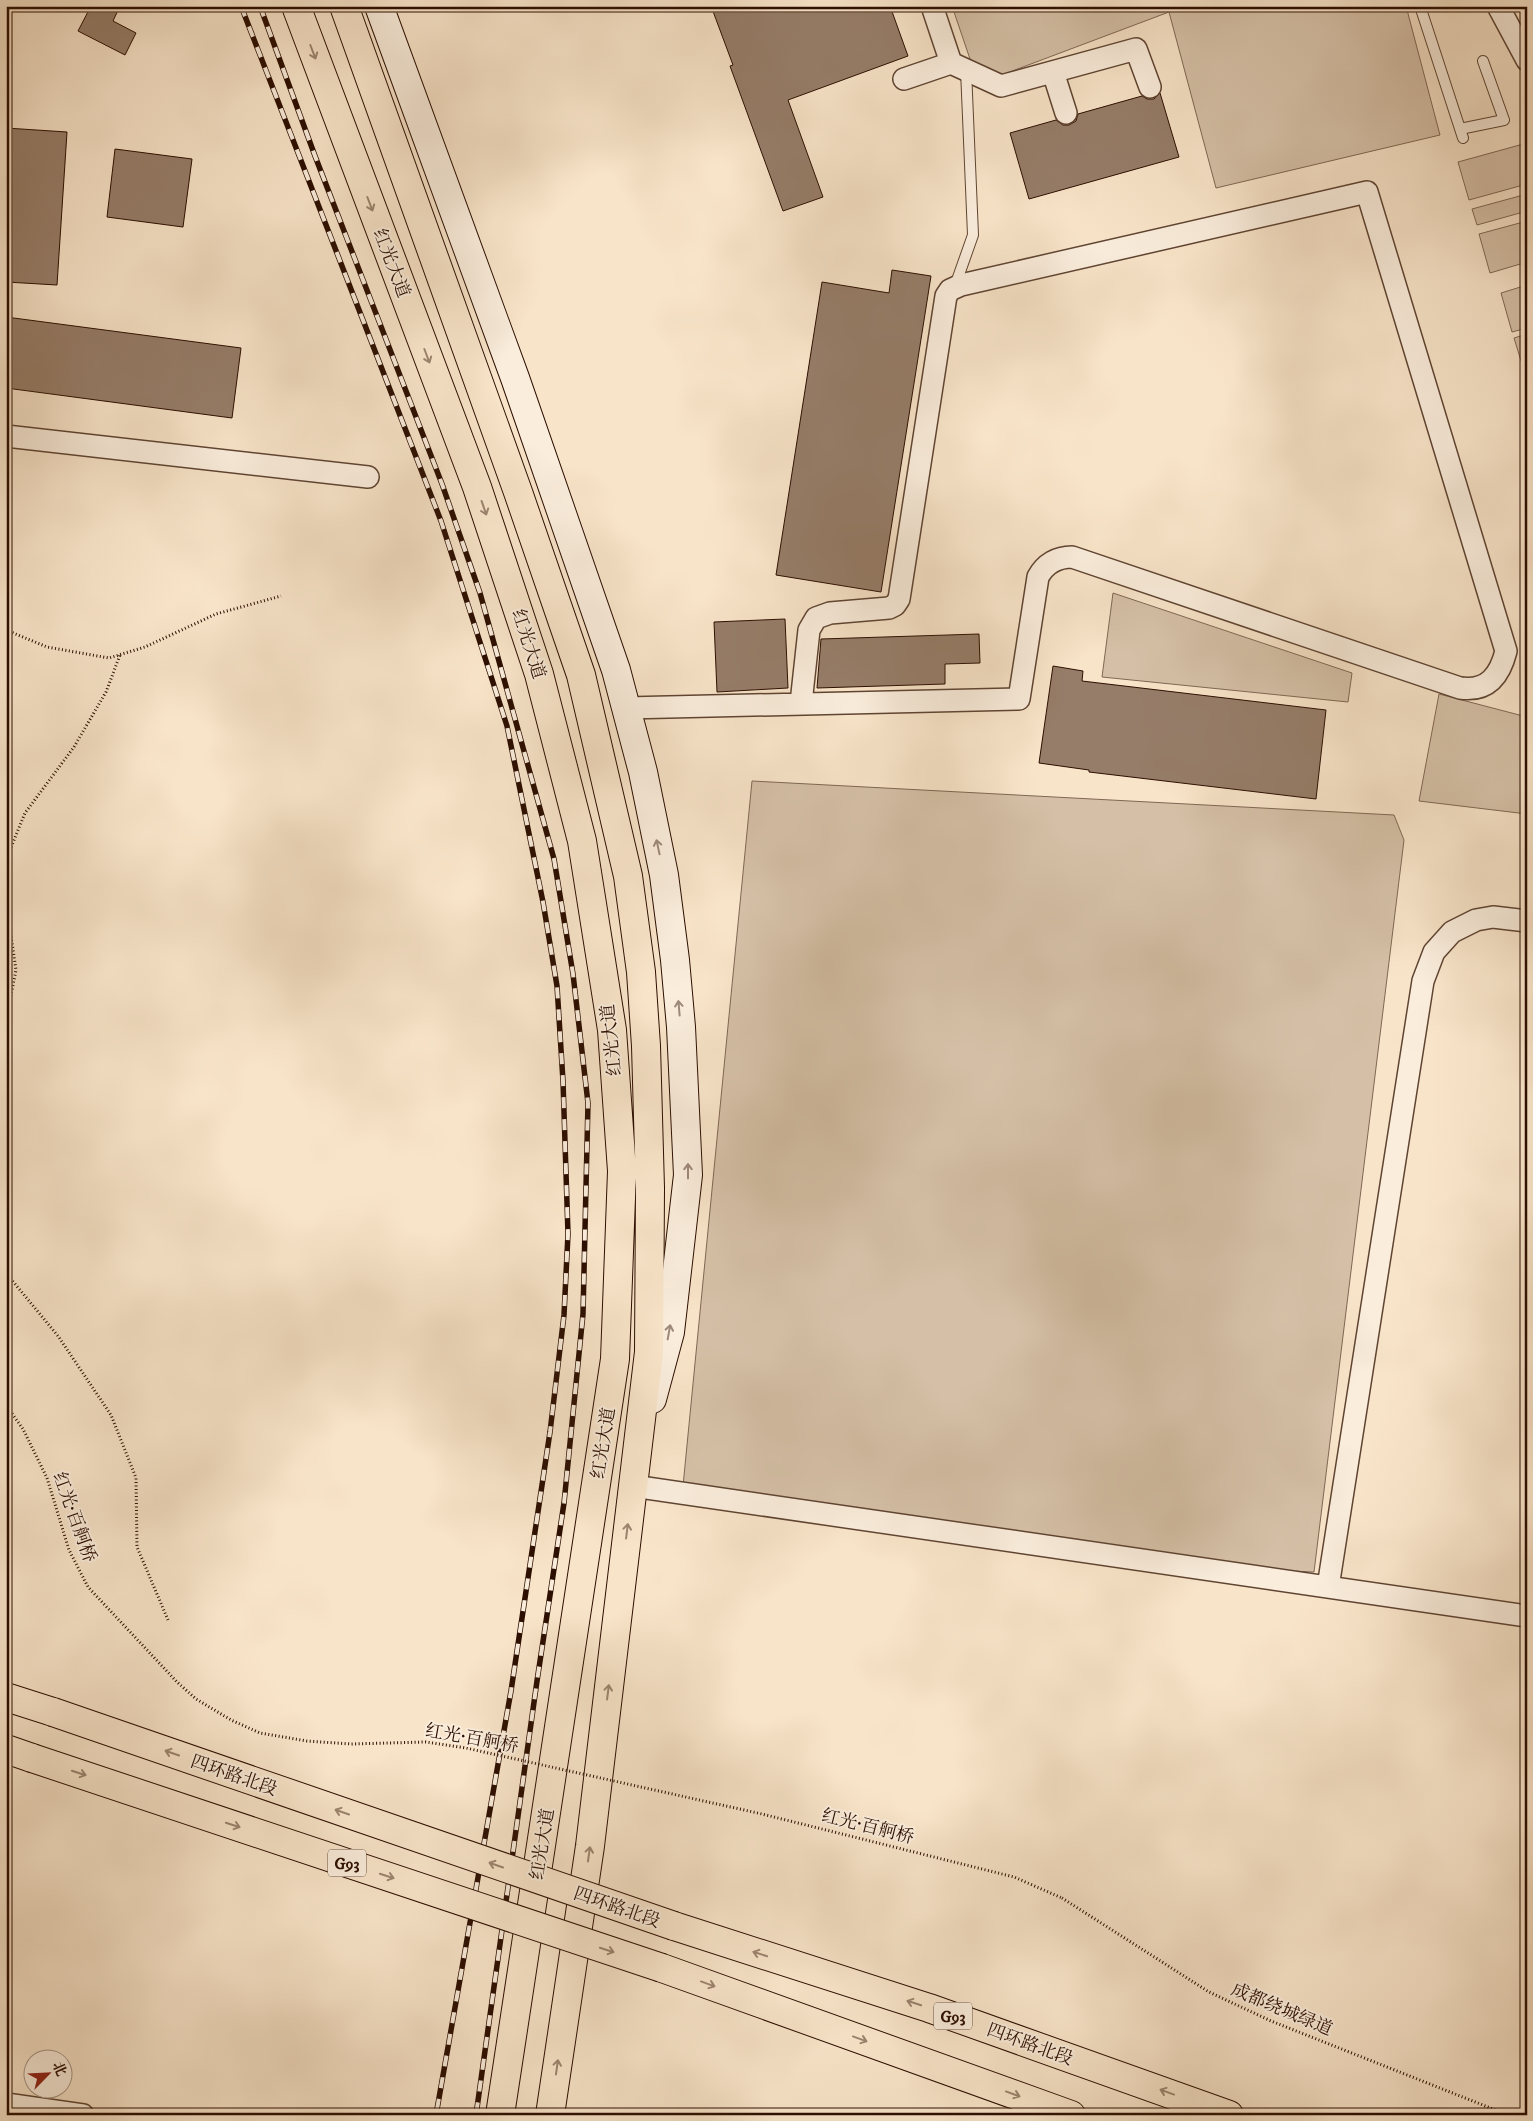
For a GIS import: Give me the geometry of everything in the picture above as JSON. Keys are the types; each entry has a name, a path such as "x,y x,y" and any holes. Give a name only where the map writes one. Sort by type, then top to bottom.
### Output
{"highway":[{"name":"红光大道","path":"296,6 477,487 539,674 582,841 612,1030 622,1171 615,1359 500,2115"},
{"name":"红光大道","path":"344,6 581,675 628,876 641,972 646,1046 650,1188 649,1352 590,1846 550,2115"},
{"name":"四环路北段","path":"6,1697 674,1926 929,2008 1229,2115"},
{"name":"G93","path":"6,1749 662,1968 1071,2115"}],"main road":[{"path":"379,6 515,378 616,670 643,772 664,875 681,1027 688,1175 670,1332 634,1475"}],"street":[{"path":"932,6 959,66"},
{"path":"1498,6 1527,60"},
{"path":"904,79 959,66 1001,86 1136,49 1150,87"},
{"path":"1053,72 1066,113"},
{"path":"626,708 1019,699 1038,577 1048,564 1066,557 1072,557 1460,688 1474,689 1488,684 1496,677 1506,651 1367,192 954,287 946,296 899,599 895,605 889,608 830,612 816,618 809,630 801,703"},
{"path":"6,436 368,477"},
{"path":"1328,1587 1423,981 1434,952 1452,932 1476,920 1493,917 1527,921"},
{"path":"634,1475 1328,1587 1527,1616"},
{"path":"6,2104 83,2115"}],"lane":[{"path":"1420,6 1462,133 1504,120 1483,61"},
{"path":"954,287 973,235 959,66"}],"path":[{"path":"6,630 47,647 109,658 145,647 216,614 281,596"},
{"path":"6,860 25,813 74,747 106,692 120,654"},
{"path":"6,902 16,970 6,1020"},
{"path":"6,1273 58,1336 111,1415 136,1478 137,1547 168,1620"},
{"name":"红光·百舸桥","path":"6,1404 22,1428 47,1478 69,1550 88,1587 177,1682 196,1699 231,1720 260,1733 307,1742 350,1744 426,1742 466,1748 762,1814 1005,1874 1062,1898"},
{"name":"成都绕城绿道","path":"1062,1898 1208,1992 1271,2021 1508,2115"}],"shaded area":[{"path":"952,6 1406,6 1440,135 1216,188 1169,12 999,76 971,62"},
{"path":"1527,143 1527,184 1469,200 1458,162"},
{"path":"1527,194 1527,211 1477,225 1472,209"},
{"path":"1527,221 1527,262 1490,273 1479,234"},
{"path":"1527,285 1527,328 1512,332 1501,293"},
{"path":"1527,334 1527,377 1526,377 1514,338"},
{"path":"1113,593 1352,673 1348,702 1102,677"},
{"path":"1439,694 1527,717 1527,814 1419,801"},
{"path":"752,781 1394,815 1404,840 1314,1572 1266,1570 683,1486"}],"building":[{"path":"91,6 120,6 113,21 136,33 125,55 78,31"},
{"path":"711,6 890,6 908,56 788,100 823,197 783,211 730,66 733,65"},
{"path":"1160,93 1179,157 1029,199 1010,133 1056,120 1063,125 1069,125 1076,121 1078,114 1142,96 1147,99 1154,99"},
{"path":"6,128 67,132 57,285 6,282"},
{"path":"115,149 192,159 183,227 107,217"},
{"path":"892,270 931,276 881,592 776,575 822,282 889,293"},
{"path":"6,317 241,348 232,418 6,388"},
{"path":"785,619 788,688 717,692 714,622"},
{"path":"979,634 980,663 945,664 945,684 817,688 821,639"},
{"path":"1053,666 1083,671 1082,681 1326,710 1316,799 1089,772 1089,770 1039,763"}],"railway":[{"path":"241,6 441,521 507,726 543,902 557,986 563,1081 568,1234 564,1315 550,1432 511,1691 436,2115"},
{"path":"260,6 315,156 442,484 480,593 554,859 573,974 588,1103 583,1314 564,1503 476,2115"}]}
